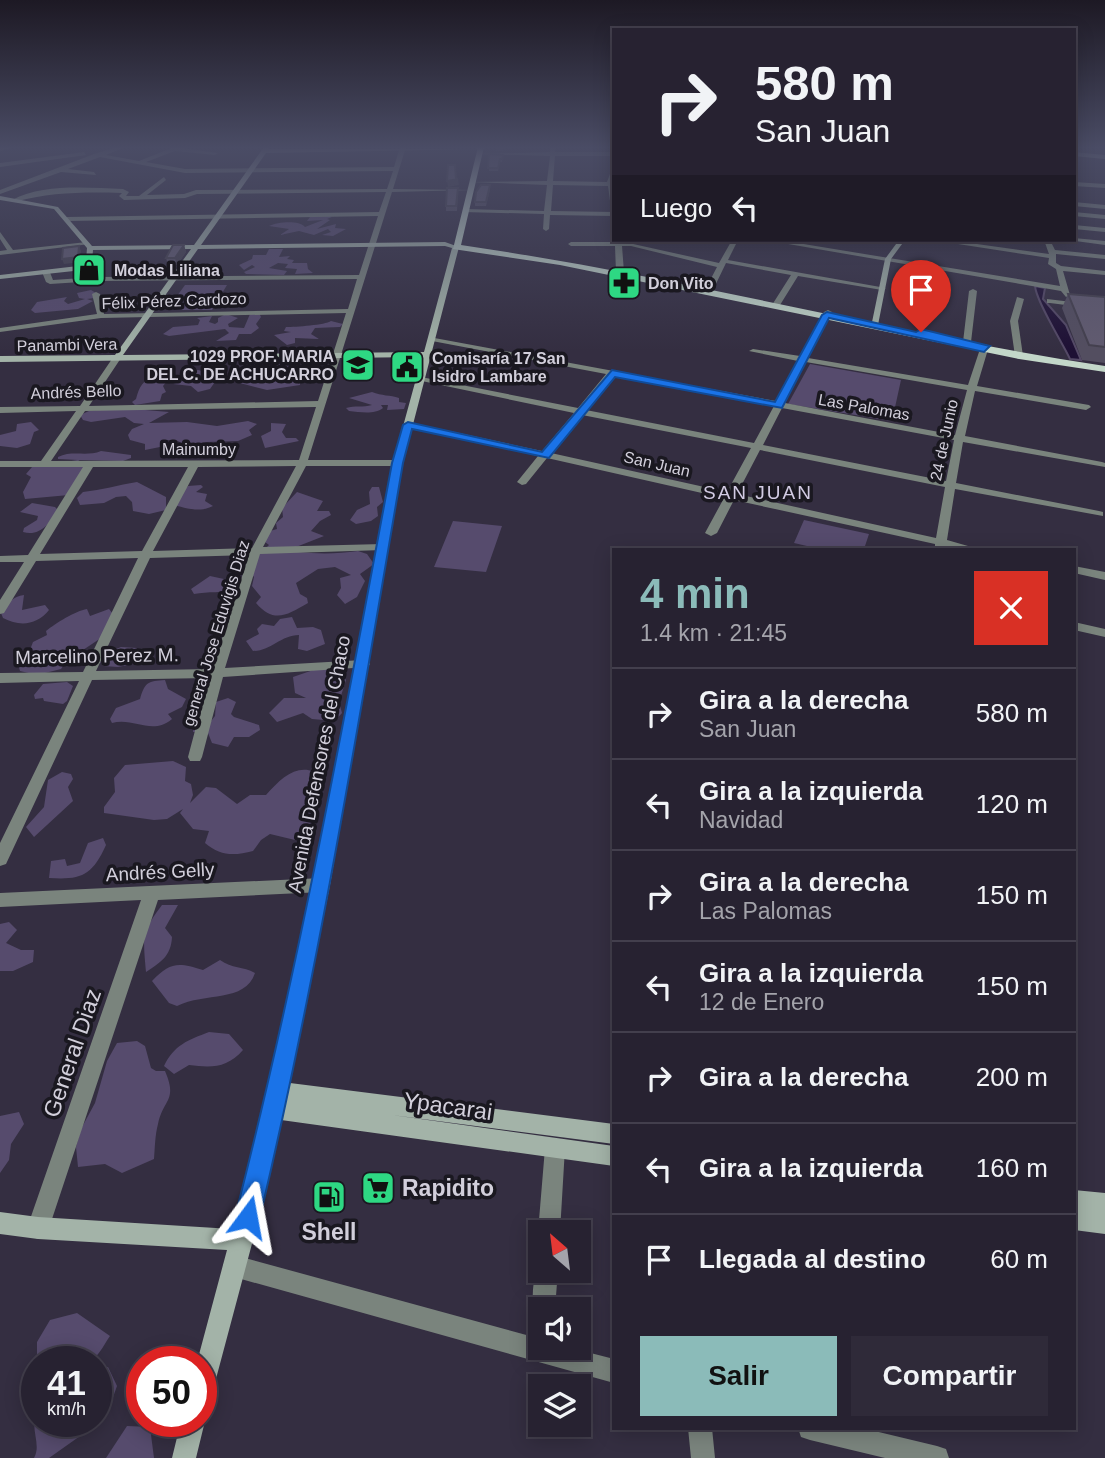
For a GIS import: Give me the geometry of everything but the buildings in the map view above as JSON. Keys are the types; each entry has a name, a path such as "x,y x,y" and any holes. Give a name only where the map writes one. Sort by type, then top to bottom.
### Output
{"main road":[{"name":"Avenida Defensores del Chaco","path":"457,245 464,215"},
{"path":"457,245 709,290 984,347"},
{"path":"874,323 1019,355 1100,367"}],"street":[{"path":"0,277 80,268 89,262 88,246 63,215"},
{"path":"67,219 297,215"},
{"name":"general Jose Eduvigis Diaz","path":"195,757 217,673 256,550 302,465 381,215"},
{"path":"546,229 547,215"},
{"path":"45,463 219,216"},
{"path":"1076,227 1105,230"},
{"path":"0,234 11,252"},
{"path":"1076,240 1105,243"},
{"path":"618,242 619,273"},
{"path":"570,244 618,242 723,263 882,288"},
{"path":"631,244 638,242"},
{"path":"709,290 734,242"},
{"path":"781,242 1064,289"},
{"path":"874,323 888,259 900,242"},
{"path":"955,242 1053,255 1105,257"},
{"path":"1048,242 1053,255 1052,264 1059,268 1105,273"},
{"path":"0,253 88,246 371,243 457,245"},
{"name":"Avenida Defensores del Chaco","path":"213,1346 276,1100 322,885 398,463 457,245"},
{"path":"1059,268 1068,303"},
{"path":"46,272 50,282 360,277"},
{"path":"777,304 795,274"},
{"path":"967,342 973,291"},
{"path":"96,294 101,316"},
{"path":"1019,355 1012,329 1015,307 1020,299"},
{"path":"1050,301 1105,307"},
{"name":"Félix Pérez Cardozo","path":"0,330 101,316 349,311"},
{"path":"710,533 827,314"},
{"name":"Las Palomas","path":"432,340 1102,466"},
{"name":"24 de Junio","path":"940,546 960,438 984,347"},
{"path":"753,352 1086,407"},
{"name":"Panambi Vera","path":"0,359 428,354"},
{"path":"522,482 612,373"},
{"path":"421,380 1099,514"},
{"name":"Andrés Bello","path":"0,410 321,404"},
{"name":"San Juan","path":"408,425 958,548"},
{"name":"Mainumby","path":"0,464 398,463"},
{"path":"0,610 90,464"},
{"path":"0,859 146,554 194,465"},
{"path":"0,558 383,547"},
{"path":"1076,569 1105,576"},
{"path":"1076,626 1105,633"},
{"name":"Marcelino Perez M.","path":"0,678 217,673 363,664"},
{"name":"Andrés Gelly","path":"0,900 322,885"},
{"name":"General Diaz","path":"38,1228 152,894"},
{"name":"Ypacarai","path":"276,1100 393,1116 612,1134"},
{"name":"Ypacarai","path":"393,1116 555,1148 612,1156"},
{"path":"550,1220 555,1148"},
{"path":"1076,1200 1105,1204"},
{"path":"1076,1219 1105,1223"},
{"path":"0,1223 38,1228 242,1240"},
{"path":"234,1266 528,1345"},
{"path":"578,1360 612,1370"},
{"path":"699,1430 703,1458"},
{"path":"820,1430 937,1458"},
{"path":"184,1458 189,1437"}],"shaded area":[{"path":"310,217 332,217 327,219 330,220 317,229 336,224 335,228 346,229 333,236 322,235 331,232 328,229 314,235 299,231 280,235 289,229 269,226 288,222 305,227 323,220 307,221"},
{"path":"269,249 283,249 279,257 290,256 287,259 294,260 292,263 307,263 308,269 313,273 295,274 297,269 285,268 288,264 278,263 269,268 287,271 284,275 246,274 244,272 255,267 252,265 244,270 239,265 252,259 253,255 266,255"},
{"path":"185,285 227,285 212,310 167,310"},
{"path":"1035,286 1045,288 1043,299 1066,325 1081,360 1070,359 1044,311"},
{"path":"91,290 96,293 94,298 87,299 93,301 78,309 35,313 31,310 37,302 67,297 64,301 68,304 85,299 79,298 77,293"},
{"path":"259,313 261,317 256,324 259,328 251,334 239,334 236,340 216,341 229,333 225,329 169,336 163,334 173,327 198,325 200,320 197,318 212,316 209,322 215,324 218,318 226,314 238,318 228,324 229,327 244,328 250,314"},
{"path":"331,321 343,324 340,327 315,328 311,334 319,339 295,338 295,343 287,345 274,335 291,332 284,331 286,327 317,325"},
{"path":"259,356 295,357 278,364 301,370 300,385 267,390 228,380 233,375 230,373 232,370 241,369 254,374 273,364 258,362 252,367 242,367 241,362"},
{"path":"810,364 901,380 892,421 788,404"},
{"path":"198,370 212,373 217,379 210,389 198,392 191,386 173,384 189,379 191,372"},
{"path":"156,376 168,380 163,386 166,392 162,394 160,401 135,405 132,402 142,384"},
{"path":"372,392 399,398 399,402 406,403 404,409 387,410 388,405 381,405 383,408 375,412 349,411 346,408 372,405 349,398"},
{"path":"122,408 169,412 149,423 187,422 217,426 248,421 257,424 249,430 252,435 238,441 187,446 176,440 164,440 160,447 145,450 145,444 130,440 128,435 132,429 144,424 134,423 125,417 91,422 83,420 80,415 89,411"},
{"path":"31,422 39,430 34,432 30,444 17,448 0,446 0,435 16,431 17,424"},
{"path":"271,423 286,424 282,432 286,438 296,438 299,441 265,448 261,436 271,431"},
{"path":"101,451 131,455 131,458 123,461 58,459 69,454"},
{"path":"78,460 87,465 69,495 25,499 23,492 31,477 26,474 32,467"},
{"path":"137,482 166,497 166,510 149,514 133,511 132,502 126,496 104,503 80,505 77,498 83,492"},
{"path":"188,486 203,487 196,492 207,494 205,501 213,506 197,509 171,504"},
{"path":"372,487 379,487 383,502 377,507 378,516 371,521 356,524 350,520 357,510 370,504 369,492"},
{"path":"297,492 323,501 317,511 329,511 331,515 320,521 311,531 324,536 296,547 267,547 269,545 265,542 270,531 277,529 276,523 283,517 282,508"},
{"path":"32,503 55,507 59,511 39,531 23,532 24,528 37,520 38,516 20,512"},
{"path":"804,520 869,534 864,548 816,548 794,543"},
{"path":"453,521 502,526 486,572 434,567"},
{"path":"358,551 367,554 374,564 360,574 365,581 357,597 345,604 337,595 341,588 340,578 351,575 335,567 318,569 296,583 300,594 307,598 308,603 294,611 281,615 269,614 256,603 261,597 252,586 254,577 249,571 260,553"},
{"path":"210,576 238,582 236,588 194,594 191,589"},
{"path":"24,595 22,610 45,605 49,610 39,619 28,623 16,623 3,618 1,613 8,604"},
{"path":"87,609 90,616 109,609 113,614 110,632 70,656 61,669 37,675 20,671 18,664 28,655 33,642 47,635 46,631 60,621"},
{"path":"292,617 297,628 313,627 321,630 325,644 307,651 298,649 299,635 253,651 246,641 259,634 257,629 262,624 274,626 280,619"},
{"path":"121,647 137,648 133,664 103,666 100,662 111,651"},
{"path":"319,668 334,670 346,680 339,702 342,713 335,721 312,719 303,713 277,722 269,713 284,698 306,698 295,693 293,677"},
{"path":"165,680 168,689 186,699 182,707 168,714 172,719 157,726 112,723 110,719 116,708 140,699 148,684"},
{"path":"67,682 73,686 63,704 44,701 43,698 35,699 34,695 43,684"},
{"path":"228,698 236,702 231,714 234,717 259,725 260,730 249,737 234,737 228,747 212,743 208,733 193,732 194,723 211,721 215,716 216,702"},
{"path":"173,761 186,767 185,781 191,784 193,795 190,803 206,787 216,788 237,804 250,795 266,795 292,772 315,772 324,777 323,794 313,806 315,819 309,833 295,840 270,834 261,840 253,851 228,854 205,843 209,831 193,829 180,813 183,809 167,819 154,820 104,813 104,807 115,792 114,778 125,765"},
{"path":"62,772 71,774 73,779 68,787 73,801 34,837 26,827 44,807 48,780"},
{"path":"103,838 106,845 90,870 77,877 49,878 51,861 65,859 67,866 80,863 88,843"},
{"path":"162,905 178,905 165,928 172,937 170,949 164,958 146,972 145,936 150,922"},
{"path":"9,922 17,930 6,943 21,950 34,950 33,962 13,971 0,971 0,924"},
{"path":"220,960 255,973 243,989 177,1006 169,1003 152,981 164,970 175,965 203,970"},
{"path":"209,1032 229,1034 243,1050 231,1060 219,1065 189,1065 174,1074 164,1066 182,1044"},
{"path":"137,1041 145,1046 151,1068 165,1071 169,1081 170,1094 157,1128 154,1159 122,1173 105,1164 78,1167 76,1147 81,1129 95,1103 107,1061 117,1043"},
{"path":"19,1112 24,1124 11,1144 9,1160 0,1173 0,1116"},
{"path":"77,1313 110,1336 103,1346 37,1346 50,1320"},
{"path":"112,1375 117,1386 112,1400"},
{"path":"126,1428 126,1437 151,1437 154,1458 106,1458"},
{"path":"36,1437 79,1437 49,1458 34,1458 37,1447"}],"place":[{"name":"Modas Liliana","path":"89,270"},
{"name":"Don Vito","path":"624,283"},
{"name":"1029 PROF. MARIA DEL C. DE ACHUCARRO","path":"358,365"},
{"name":"Comisaría 17 San Isidro Lambare","path":"407,367"},
{"name":"Rapidito","path":"378,1188"},
{"name":"Shell","path":"329,1197"}],"district":[{"name":"SAN JUAN","path":"758,492"}],"route":[{"path":"248,1217 279,1091 322,885 398,463 408,425 545,456 612,373 778,406 827,315 984,349 985,346 921,332"}]}
